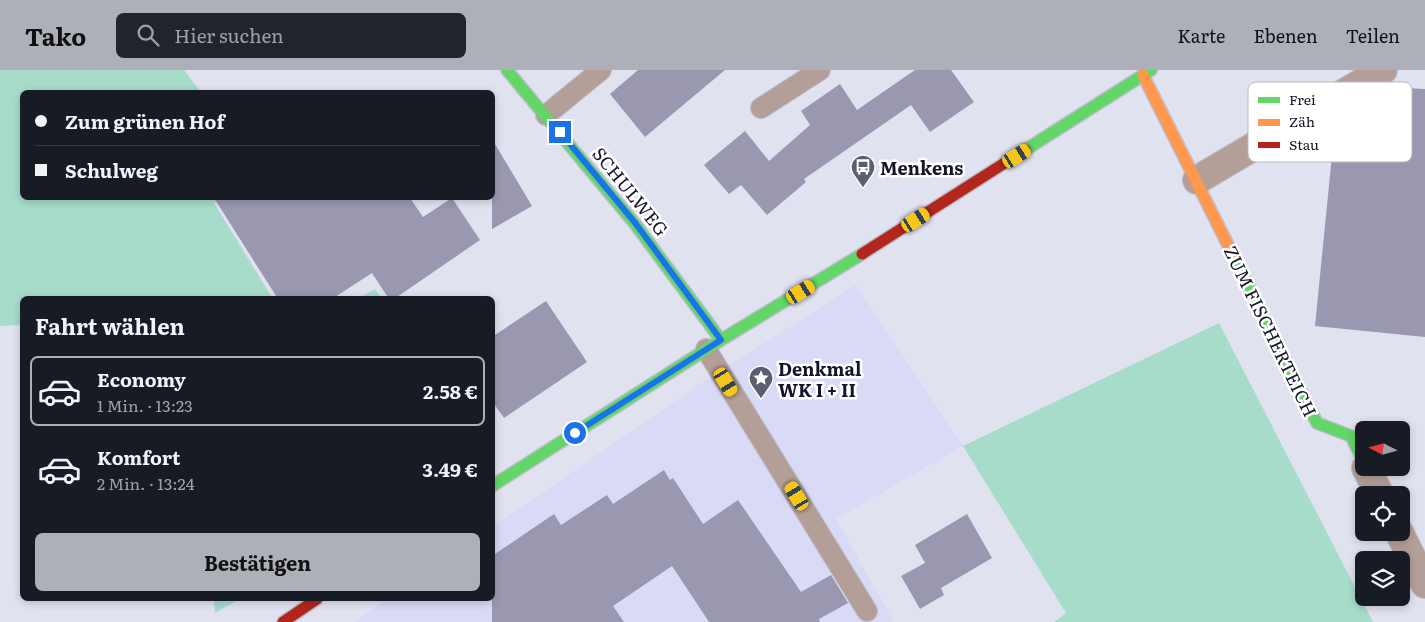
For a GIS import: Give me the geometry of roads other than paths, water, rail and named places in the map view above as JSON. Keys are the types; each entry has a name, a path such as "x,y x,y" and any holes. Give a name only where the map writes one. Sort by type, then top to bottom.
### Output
{"street":[{"name":"SCHULWEG","path":"507,70 636,224 714,344"},
{"path":"1363,82 1383,70"},
{"path":"495,484 714,344 866,252 1147,72"},
{"name":"ZUM FISCHERTEICH","path":"1147,72 1197,180 1317,423 1351,436 1355,444"},
{"path":"1197,180 1248,150"},
{"path":"1410,538 1425,584"},
{"path":"283,622 314,601"}],"lane":[{"path":"546,115 601,70"},
{"path":"761,108 820,70"},
{"path":"714,344 867,611"}],"place":[{"name":"Menkens","path":"863,188"},
{"name":"Denkmal WK I + II","path":"761,399"}]}
